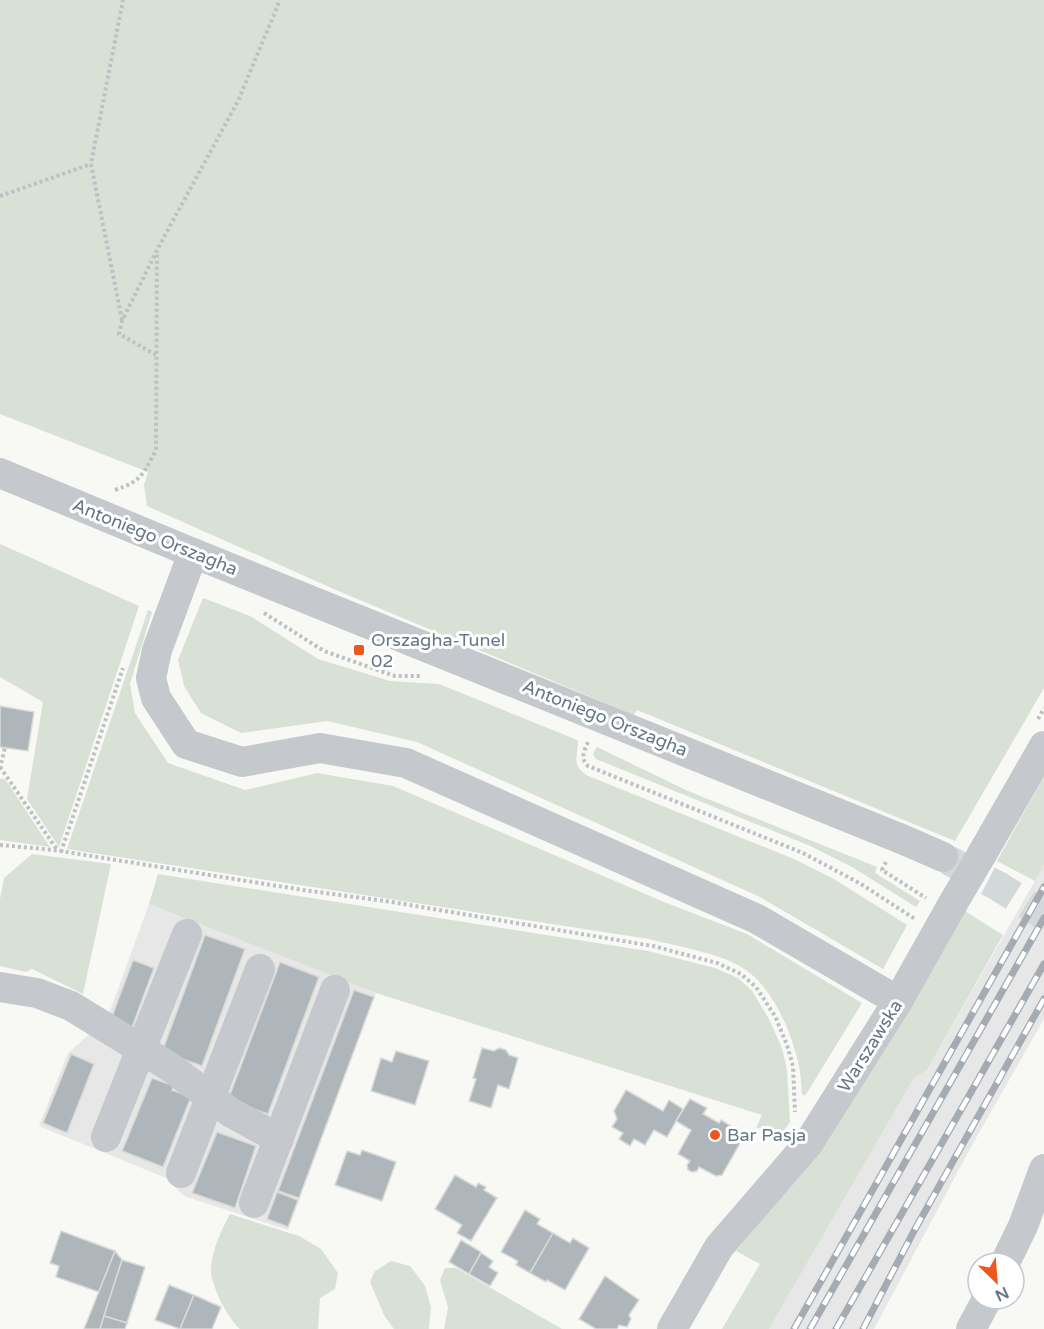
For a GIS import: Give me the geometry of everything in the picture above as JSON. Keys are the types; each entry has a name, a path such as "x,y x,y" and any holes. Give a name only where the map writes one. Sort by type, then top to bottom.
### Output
{"street":[{"name":"Antoniego Orszagha","path":"0,473 894,835 943,857"},
{"path":"193,553 157,650 151,678 156,698 186,744 242,762 320,748 406,763 757,919 898,1001"},
{"name":"Warszawska","path":"672,1329 719,1247 808,1144 898,1001 942,903 982,854 1044,746"},
{"path":"106,1137 187,934"},
{"path":"181,1173 260,969"},
{"path":"0,987 37,993 71,1006 170,1067 230,1112 279,1139"},
{"path":"254,1203 335,990"},
{"path":"1011,1251 1023,1226 1044,1169"},
{"path":"971,1329 981,1311"}],"path":[{"path":"122,321 91,164 123,0"},
{"path":"156,355 120,334 122,321 157,250 238,101 280,0"},
{"path":"0,196 91,164"},
{"path":"111,492 133,484 143,475 156,450 157,250"},
{"path":"60,852 126,658"},
{"path":"591,735 583,756 588,766 803,853 861,884 920,922"},
{"path":"5,747 0,768 60,852"},
{"path":"0,845 60,852 607,938 653,946 717,963 741,974 756,987 775,1016 788,1045 793,1066 795,1120"},
{"path":"887,860 882,870 942,903"}],"shaded area":[{"path":"0,0 1044,0 1044,688 955,841 637,710 634,715 343,593 147,506 144,485 148,472 0,414"},
{"path":"0,544 139,606 59,847 27,799 43,702 0,677"},
{"path":"203,598 250,616 318,659 390,681 439,684 570,737 578,741 577,763 586,775 794,859 834,879 907,925 883,969 760,897 417,742 327,721 241,733 201,713 184,686 178,660"},
{"path":"148,610 152,612 130,684 135,713 168,763 245,790 317,773 393,786 664,902 747,934 862,1003 805,1096 802,1094 795,1050 780,1012 756,978 725,959 649,939 67,849"},
{"path":"597,747 688,791 877,867 875,873 920,901 916,907 852,867 808,845 596,759 593,754"},
{"path":"1044,776 1044,865 1035,881 997,861"},
{"path":"0,779 5,779 50,847 0,840"},
{"path":"32,854 111,864 83,994 32,969 26,972 0,966 0,899 4,878"},
{"path":"1044,865 1044,1019 972,1145 874,1329 769,1329 914,1078 927,1070"},
{"path":"158,874 648,951 715,968 738,978 752,991 769,1019 782,1048 787,1070 790,1122 780,1136 769,1129 756,1128 762,1115 376,993 149,904"},
{"path":"149,904 376,993 288,1230 184,1196 166,1178 39,1126 68,1053 107,1019"},
{"path":"963,910 1003,935 927,1070 914,1078 769,1329 722,1329 760,1264 736,1251 820,1147"},
{"path":"230,1214 299,1236 321,1249 338,1273 335,1289 320,1298 318,1329 240,1329 236,1325 217,1294 211,1271 220,1234"},
{"path":"391,1261 410,1266 425,1286 431,1307 429,1329 394,1329 384,1315 370,1282 375,1271"},
{"path":"445,1268 456,1268 562,1329 444,1329 448,1308 440,1280"}],"building":[{"path":"0,706 34,712 28,751 0,747"},
{"path":"205,935 245,949 202,1066 162,1052"},
{"path":"133,960 154,968 131,1030 110,1022"},
{"path":"280,962 319,977 268,1114 228,1100"},
{"path":"354,990 374,997 299,1198 278,1191"},
{"path":"482,1048 494,1051 499,1048 518,1058 509,1089 498,1085 491,1108 469,1101"},
{"path":"396,1051 429,1061 415,1105 371,1091 381,1058 392,1062"},
{"path":"71,1054 94,1064 67,1133 43,1123"},
{"path":"152,1078 174,1086 172,1090 191,1097 163,1167 122,1151"},
{"path":"626,1090 663,1111 669,1100 683,1109 667,1137 654,1130 645,1145 634,1139 630,1146 619,1139 623,1133 612,1127 617,1119 614,1111"},
{"name":"Bar Pasja","path":"690,1099 707,1108 703,1114 719,1123 721,1120 741,1132 743,1138 722,1175 716,1176 699,1167 697,1171 692,1172 688,1170 687,1165 690,1161 678,1154 691,1130 676,1121"},
{"path":"217,1132 256,1146 235,1208 192,1193"},
{"path":"362,1150 396,1162 382,1201 335,1185 347,1151 360,1155"},
{"path":"455,1175 476,1187 478,1183 486,1187 484,1190 497,1198 471,1241 457,1233 462,1225 435,1209"},
{"path":"277,1192 298,1200 288,1227 267,1219"},
{"path":"525,1210 540,1219 537,1224 553,1233 530,1273 516,1265 518,1261 501,1252"},
{"path":"61,1231 115,1251 99,1292 56,1277 59,1266 50,1263"},
{"path":"553,1233 570,1243 573,1238 589,1248 565,1290 530,1273"},
{"path":"461,1240 481,1252 469,1274 449,1262"},
{"path":"115,1251 122,1260 100,1329 84,1329"},
{"path":"481,1253 493,1261 489,1267 498,1273 490,1286 469,1274"},
{"path":"122,1260 145,1267 127,1323 104,1316"},
{"path":"605,1276 639,1300 629,1315 631,1319 627,1327 619,1325 617,1329 596,1329 579,1319"},
{"path":"169,1285 194,1295 180,1329 155,1320"},
{"path":"194,1295 221,1307 212,1329 180,1329"},
{"path":"104,1316 127,1323 125,1329 100,1329"}],"tunnel":[{"path":"948,860 998,886 1044,915"}],"railway":[{"path":"794,1329 1044,887"},
{"path":"810,1329 1044,918"},
{"path":"836,1329 1044,964"},
{"path":"863,1329 914,1231 1044,999"}],"place":[{"name":"Orszagha-Tunel 02","path":"359,650"},
{"name":"Bar Pasja","path":"715,1135"}]}
